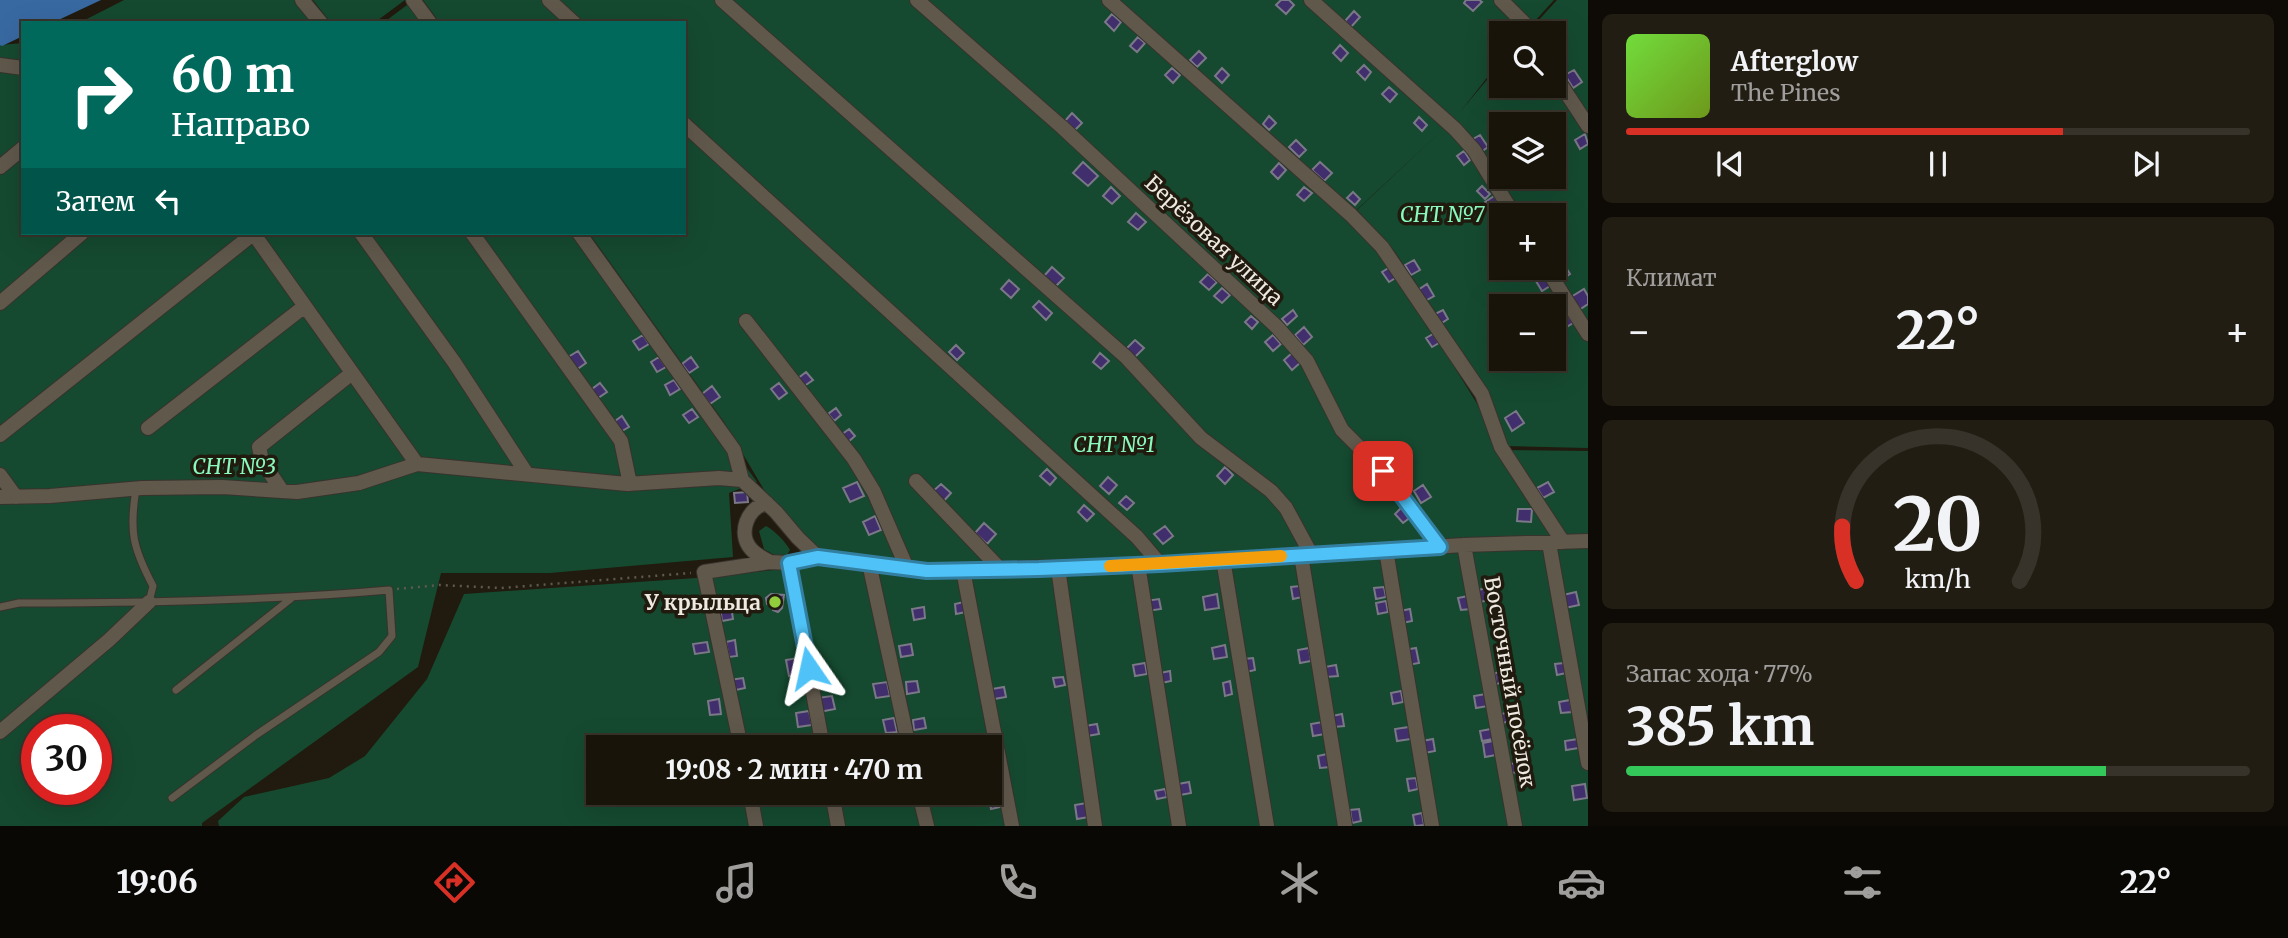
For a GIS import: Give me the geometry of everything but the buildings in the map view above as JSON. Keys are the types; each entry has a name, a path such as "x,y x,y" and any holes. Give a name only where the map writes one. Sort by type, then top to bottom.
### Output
{"street":[{"path":"302,0 319,21"},
{"path":"413,0 429,21"},
{"path":"549,0 571,21"},
{"path":"722,0 1126,357 1201,438 1271,491 1286,508 1306,554 1345,826"},
{"name":"Берёзовая улица","path":"917,0 1062,127 1277,327 1307,361 1342,429 1383,471 1440,547"},
{"path":"1109,0 1351,215 1382,247 1482,394 1501,447 1556,542 1588,763"},
{"path":"1311,0 1455,129 1474,150 1507,203"},
{"path":"1502,0 1522,21"},
{"path":"0,65 21,68"},
{"path":"1566,92 1588,126"},
{"path":"686,126 1138,537 1160,564"},
{"path":"0,167 21,150"},
{"path":"0,303 80,235"},
{"path":"0,435 250,235"},
{"path":"254,235 417,464"},
{"path":"362,235 454,362 527,474"},
{"path":"473,235 621,441 630,484"},
{"path":"580,235 734,450 742,480 818,557"},
{"path":"1554,280 1588,334"},
{"path":"148,428 304,306"},
{"path":"746,321 853,459 874,492 907,568"},
{"path":"282,491 262,461 259,447 352,373"},
{"path":"0,497 222,487 297,492 359,483 417,464 630,484 719,478 742,480"},
{"path":"0,475 16,497"},
{"path":"916,481 1002,570"},
{"path":"767,503 757,505 751,510 745,537 749,547 770,562"},
{"path":"739,735 705,572 770,562 789,563 818,557 927,571 1002,570 1160,564 1464,545 1588,541"},
{"name":"Восточный посёлок","path":"1464,545 1515,826"},
{"path":"1385,550 1432,826"},
{"path":"1223,559 1267,826"},
{"path":"789,563 822,735"},
{"path":"869,563 906,735"},
{"path":"1138,564 1179,826"},
{"path":"1058,568 1095,826"},
{"path":"963,570 1012,826"},
{"path":"0,732 109,640 149,602"},
{"path":"752,805 756,826"},
{"path":"834,805 838,826"},
{"path":"922,805 927,826"}],"lane":[{"path":"136,489 131,520 135,550 153,586 149,602"},
{"path":"0,607 19,603 149,602 389,590 392,636 379,652 256,735 172,798"},
{"path":"176,690 293,596"}],"path":[{"path":"389,590 440,585 501,588 705,572"}],"green space":[{"path":"124,0 301,0 319,21 83,21"},
{"path":"313,0 405,0 377,21 329,21"},
{"name":"СНТ №1","path":"423,0 1554,0 1535,21 1489,21 1489,75 1460,112 1489,77 1489,98 1566,98 1566,21 1538,21 1557,0 1588,0 1588,448 1505,446 1488,390 1395,252 1357,210 1450,123 1350,216 1381,248 1476,402 1500,450 1588,451 1588,826 219,826 218,821 244,797 329,778 365,756 427,679 464,594 710,577 809,566 724,422 590,235 686,235 686,21 439,21"},
{"path":"411,2 425,21 386,21"},
{"name":"СНТ №3","path":"21,43 21,235 578,235 757,482 729,493 733,557 550,573 441,573 418,667 202,823 202,826 0,826 0,45"},
{"path":"766,526 783,540 790,550 787,555 776,556 764,549 759,531"}],"water":[{"path":"0,0 101,0 56,21 21,21 21,37 0,45"}],"slow traffic":[{"path":"1110,566 1281,556"}],"place":[{"name":"У крыльца","path":"775,602"}],"route":[{"path":"809,668 789,563 818,557 927,571 1039,569 1440,547 1383,471"}],"park label":[{"name":"СНТ №7","path":"1442,214"}]}
